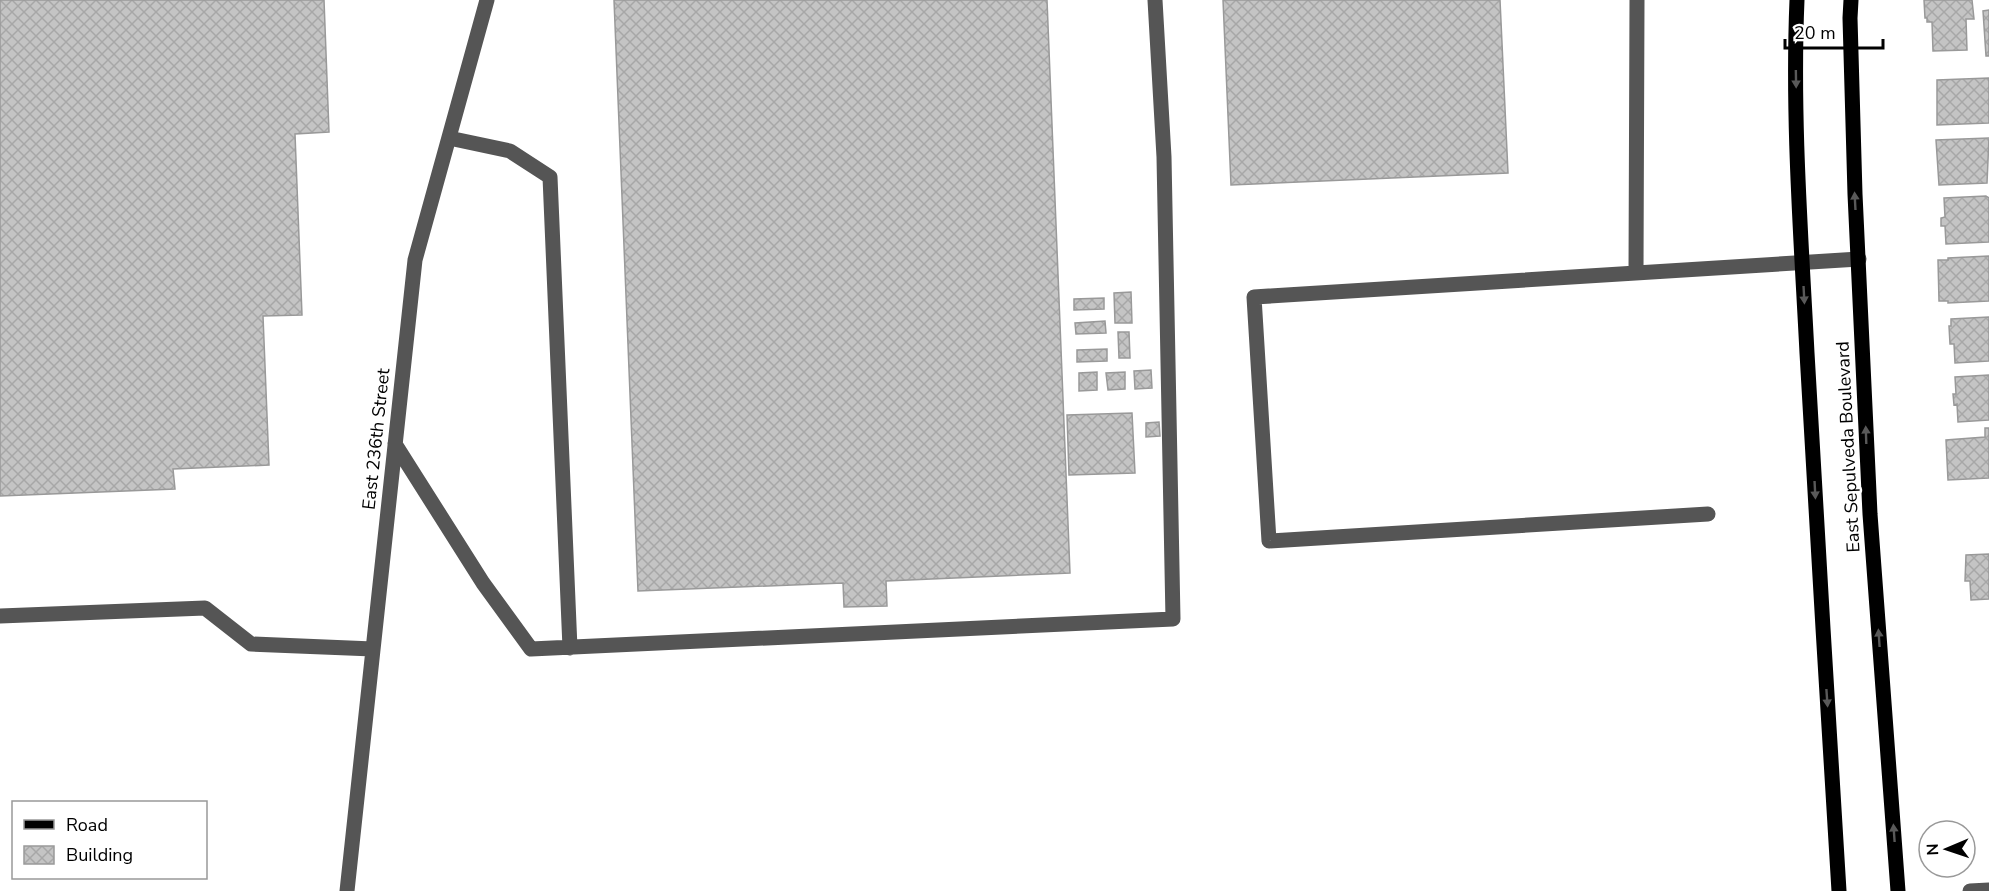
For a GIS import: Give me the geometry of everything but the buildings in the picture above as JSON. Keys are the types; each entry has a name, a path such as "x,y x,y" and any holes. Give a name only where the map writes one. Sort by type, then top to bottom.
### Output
{"main road":[{"name":"East Sepulveda Boulevard","path":"1797,0 1795,36 1802,263 1839,891"},
{"name":"East Sepulveda Boulevard","path":"1851,0 1854,171 1870,514 1898,891"}],"street":[{"name":"East 236th Street","path":"347,891 415,260 487,0"},
{"path":"395,444 483,582 531,649 1173,618 1164,157 1155,0"},
{"path":"1636,273 1637,0"},
{"path":"449,138 510,151 550,177 570,648"},
{"path":"1708,514 1269,541 1254,297 1859,259"},
{"path":"0,616 205,608 251,644 373,649"},
{"path":"1970,891 1989,890"}]}
